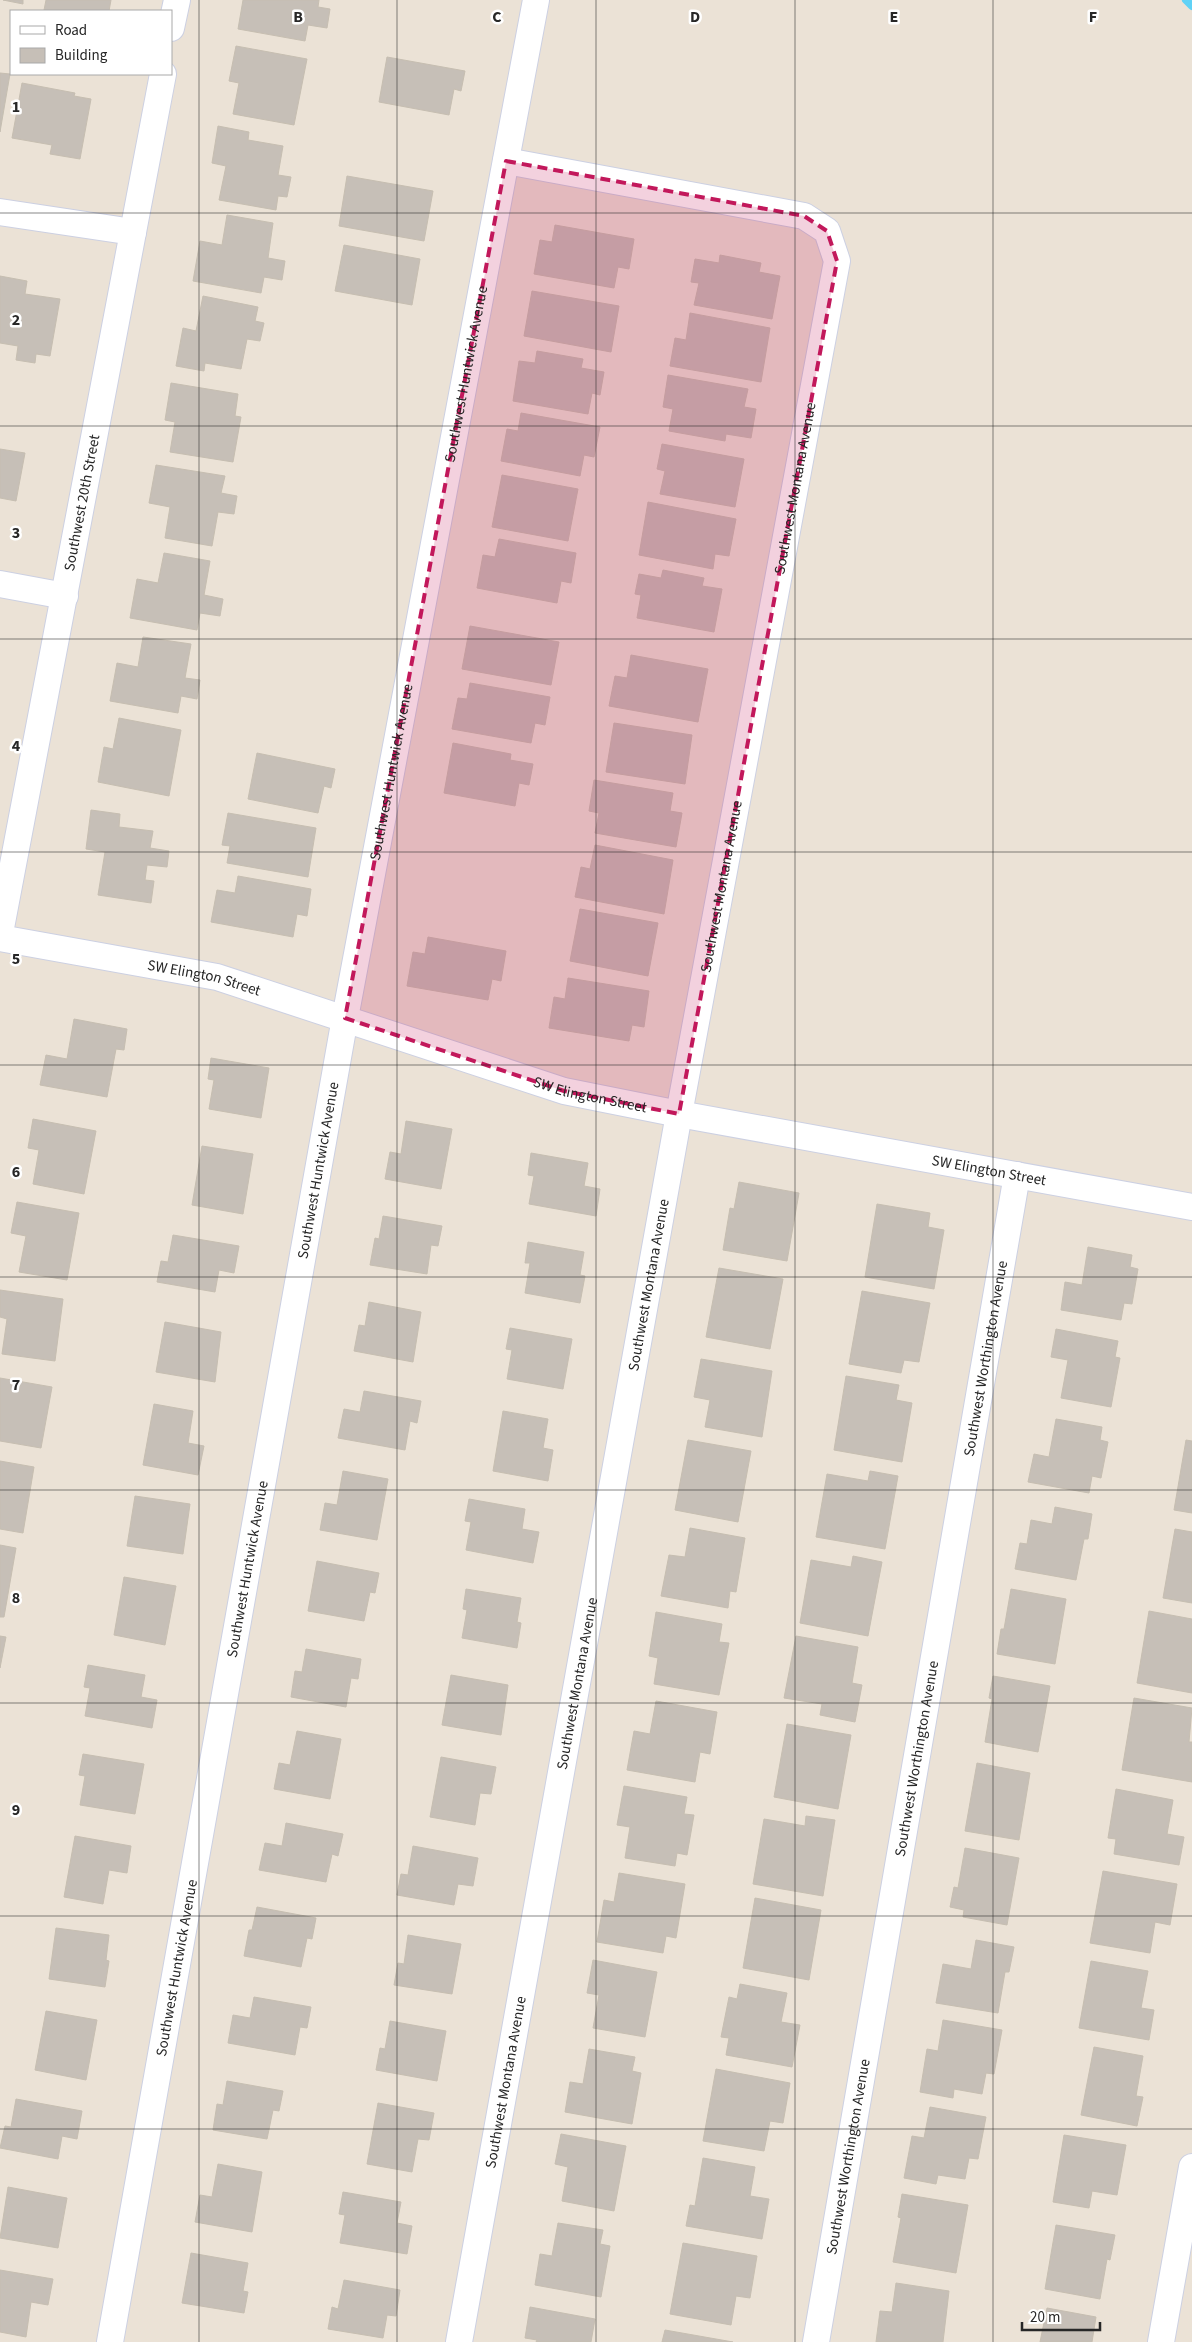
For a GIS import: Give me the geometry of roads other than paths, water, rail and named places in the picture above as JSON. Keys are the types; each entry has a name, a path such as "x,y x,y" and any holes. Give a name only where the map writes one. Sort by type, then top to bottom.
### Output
{"street":[{"path":"172,22 176,0"},
{"name":"Southwest Huntwick Avenue","path":"110,2342 345,1018 536,0"},
{"name":"Southwest 20th Street","path":"0,933 163,75"},
{"name":"Southwest Montana Avenue","path":"459,2342 679,1114 837,260 827,231 804,216 506,161"},
{"path":"0,212 133,232"},
{"path":"0,584 65,596"},
{"name":"SW Elington Street","path":"0,938 217,977 564,1091 679,1114 1192,1207"},
{"name":"Southwest Worthington Avenue","path":"816,2342 1017,1175"},
{"path":"1161,2342 1192,2167"}],"waterway":[{"path":"1186,0 1192,6"}]}
